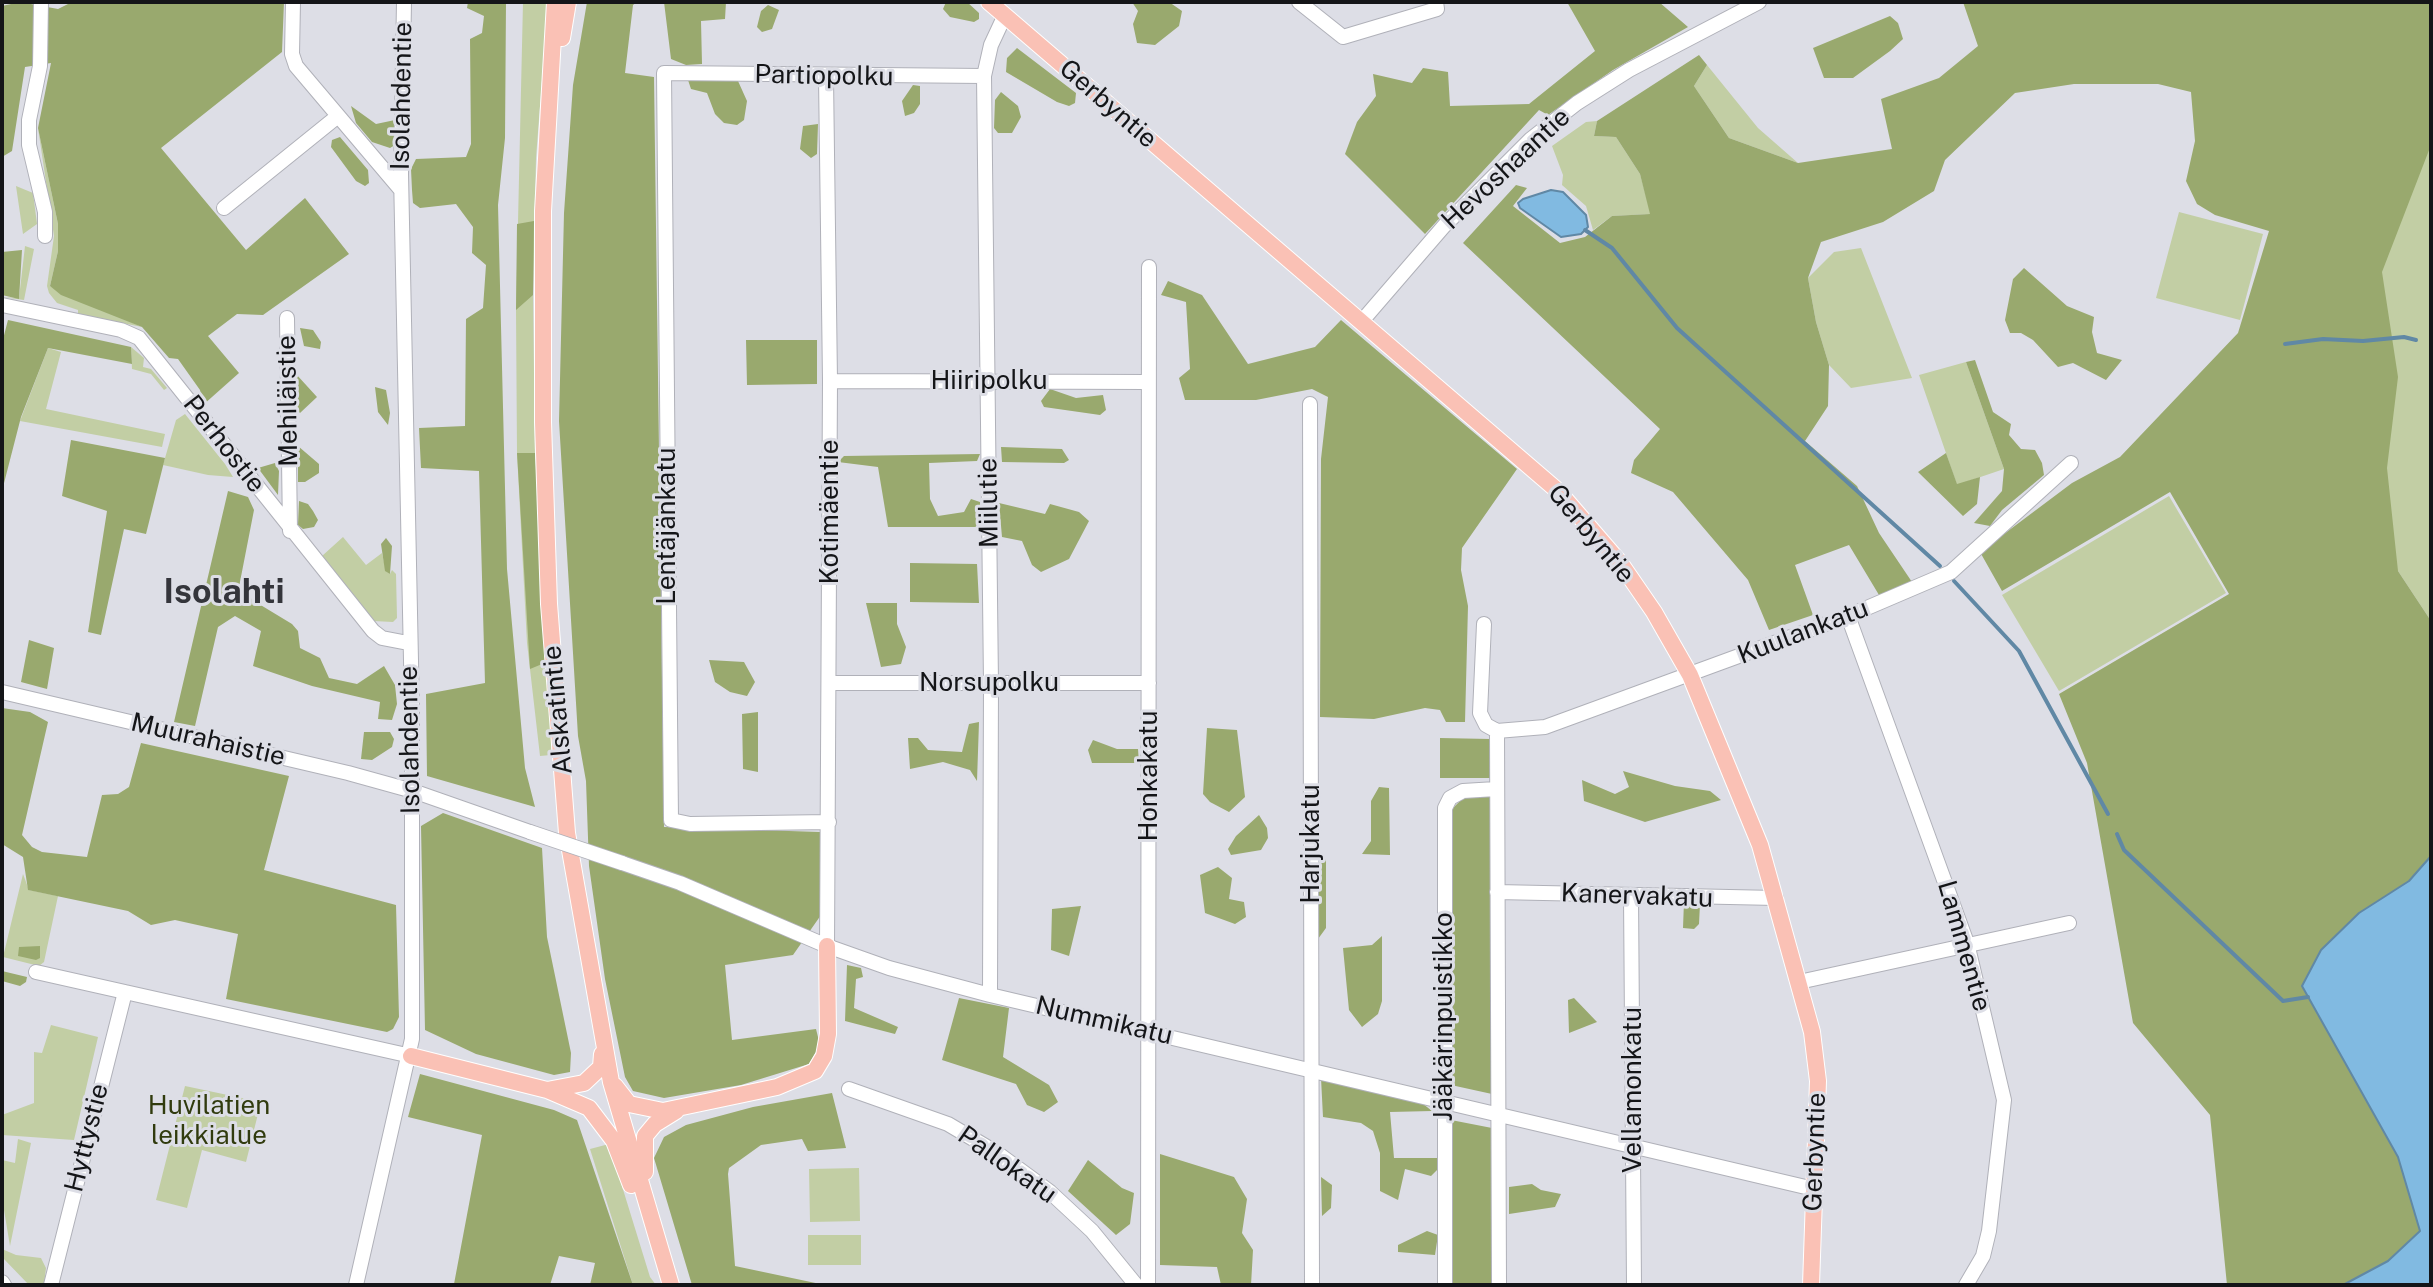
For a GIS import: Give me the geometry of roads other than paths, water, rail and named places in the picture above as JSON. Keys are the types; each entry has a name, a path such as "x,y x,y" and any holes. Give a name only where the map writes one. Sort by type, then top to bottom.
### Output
{"main road":[{"name":"Alskatintie","path":"555,2 543,211 543,422 549,604 567,833 611,1082 671,1281"},
{"name":"Alskatintie","path":"550,123 568,2"},
{"name":"Gerbyntie","path":"989,2 1558,491 1621,564 1654,612 1690,675 1760,845 1817,1055 1811,1285"},
{"path":"611,1082 629,1104 663,1111 777,1087 815,1071 824,1056 828,1034 827,946"},
{"path":"547,1090 584,1083 595,1075 601,1067 603,1042"},
{"path":"411,1056 547,1090 589,1108 600,1118 614,1141 671,1281"},
{"path":"671,1281 647,1183 643,1148 645,1136 655,1124 690,1106"}],"street":[{"path":"41,2 40,66 29,120 29,145 45,212 45,236"},
{"name":"Isolahdentie","path":"293,2 292,54 296,66 401,190"},
{"name":"Isolahdentie","path":"356,1285 411,1056 413,791 401,190 404,2"},
{"path":"1299,2 1343,37 1437,9 1436,2"},
{"name":"Hevoshaantie","path":"1362,321 1444,226 1531,139 1577,103 1629,70 1759,2"},
{"name":"Miilutie","path":"990,995 991,683 984,76 991,45 1005,15"},
{"name":"Partiopolku","path":"664,73 826,77 984,76"},
{"name":"Lentäjänkatu","path":"664,73 671,820 690,824 829,822"},
{"name":"Kotimäentie","path":"826,77 830,381 827,946"},
{"path":"224,208 338,116"},
{"name":"Honkakatu","path":"1148,1285 1149,267"},
{"name":"Perhostie","path":"2,305 121,330 139,338 290,531 373,631 382,638 408,643"},
{"name":"Mehiläistie","path":"287,318 290,531"},
{"name":"Hiiripolku","path":"830,381 1148,382"},
{"name":"Harjukatu","path":"1310,404 1312,1285"},
{"name":"Kuulankatu","path":"1497,731 1545,727 1848,616 1951,572 2071,463"},
{"name":"Lammentie","path":"1848,616 1967,943 2004,1100 1989,1231 1983,1256 1966,1285"},
{"name":"Jääkärinpuistikko","path":"1484,624 1480,713 1486,725 1497,731 1499,1285"},
{"name":"Norsupolku","path":"829,683 1149,683"},
{"name":"Muurahaistie","path":"2,692 413,791"},
{"name":"Jääkärinpuistikko","path":"1445,1285 1445,808 1450,798 1463,791 1496,789"},
{"name":"Nummikatu","path":"413,791 680,883 827,946 889,968 990,995 1814,1189"},
{"name":"Kanervakatu","path":"1497,892 1776,898"},
{"name":"Vellamonkatu","path":"1631,896 1634,1285"},
{"path":"1799,982 2069,923"},
{"path":"36,972 411,1056"},
{"name":"Hyttystie","path":"51,1285 125,992"},
{"name":"Pallokatu","path":"849,1089 948,1124 997,1153 1072,1212 1117,1259 1136,1285"}],"water":[{"path":"1551,190 1563,192 1586,215 1588,227 1581,234 1561,237 1520,208 1518,203 1523,199"},
{"path":"2431,856 2431,1285 2343,1285 2388,1261 2420,1231 2398,1157 2302,986 2321,950 2359,913 2409,881"}],"waterway":[{"path":"1585,230 1612,248 1677,328 1940,566"},
{"path":"2285,344 2323,339 2363,341 2404,337 2416,340"},
{"path":"1954,581 2019,651 2108,814"},
{"path":"2117,834 2124,850 2283,1001 2308,997"}],"district":[{"name":"Isolahti","path":"224,593"}],"park label":[{"name":"Huvilatien leikkialue","path":"209,1121"}]}
